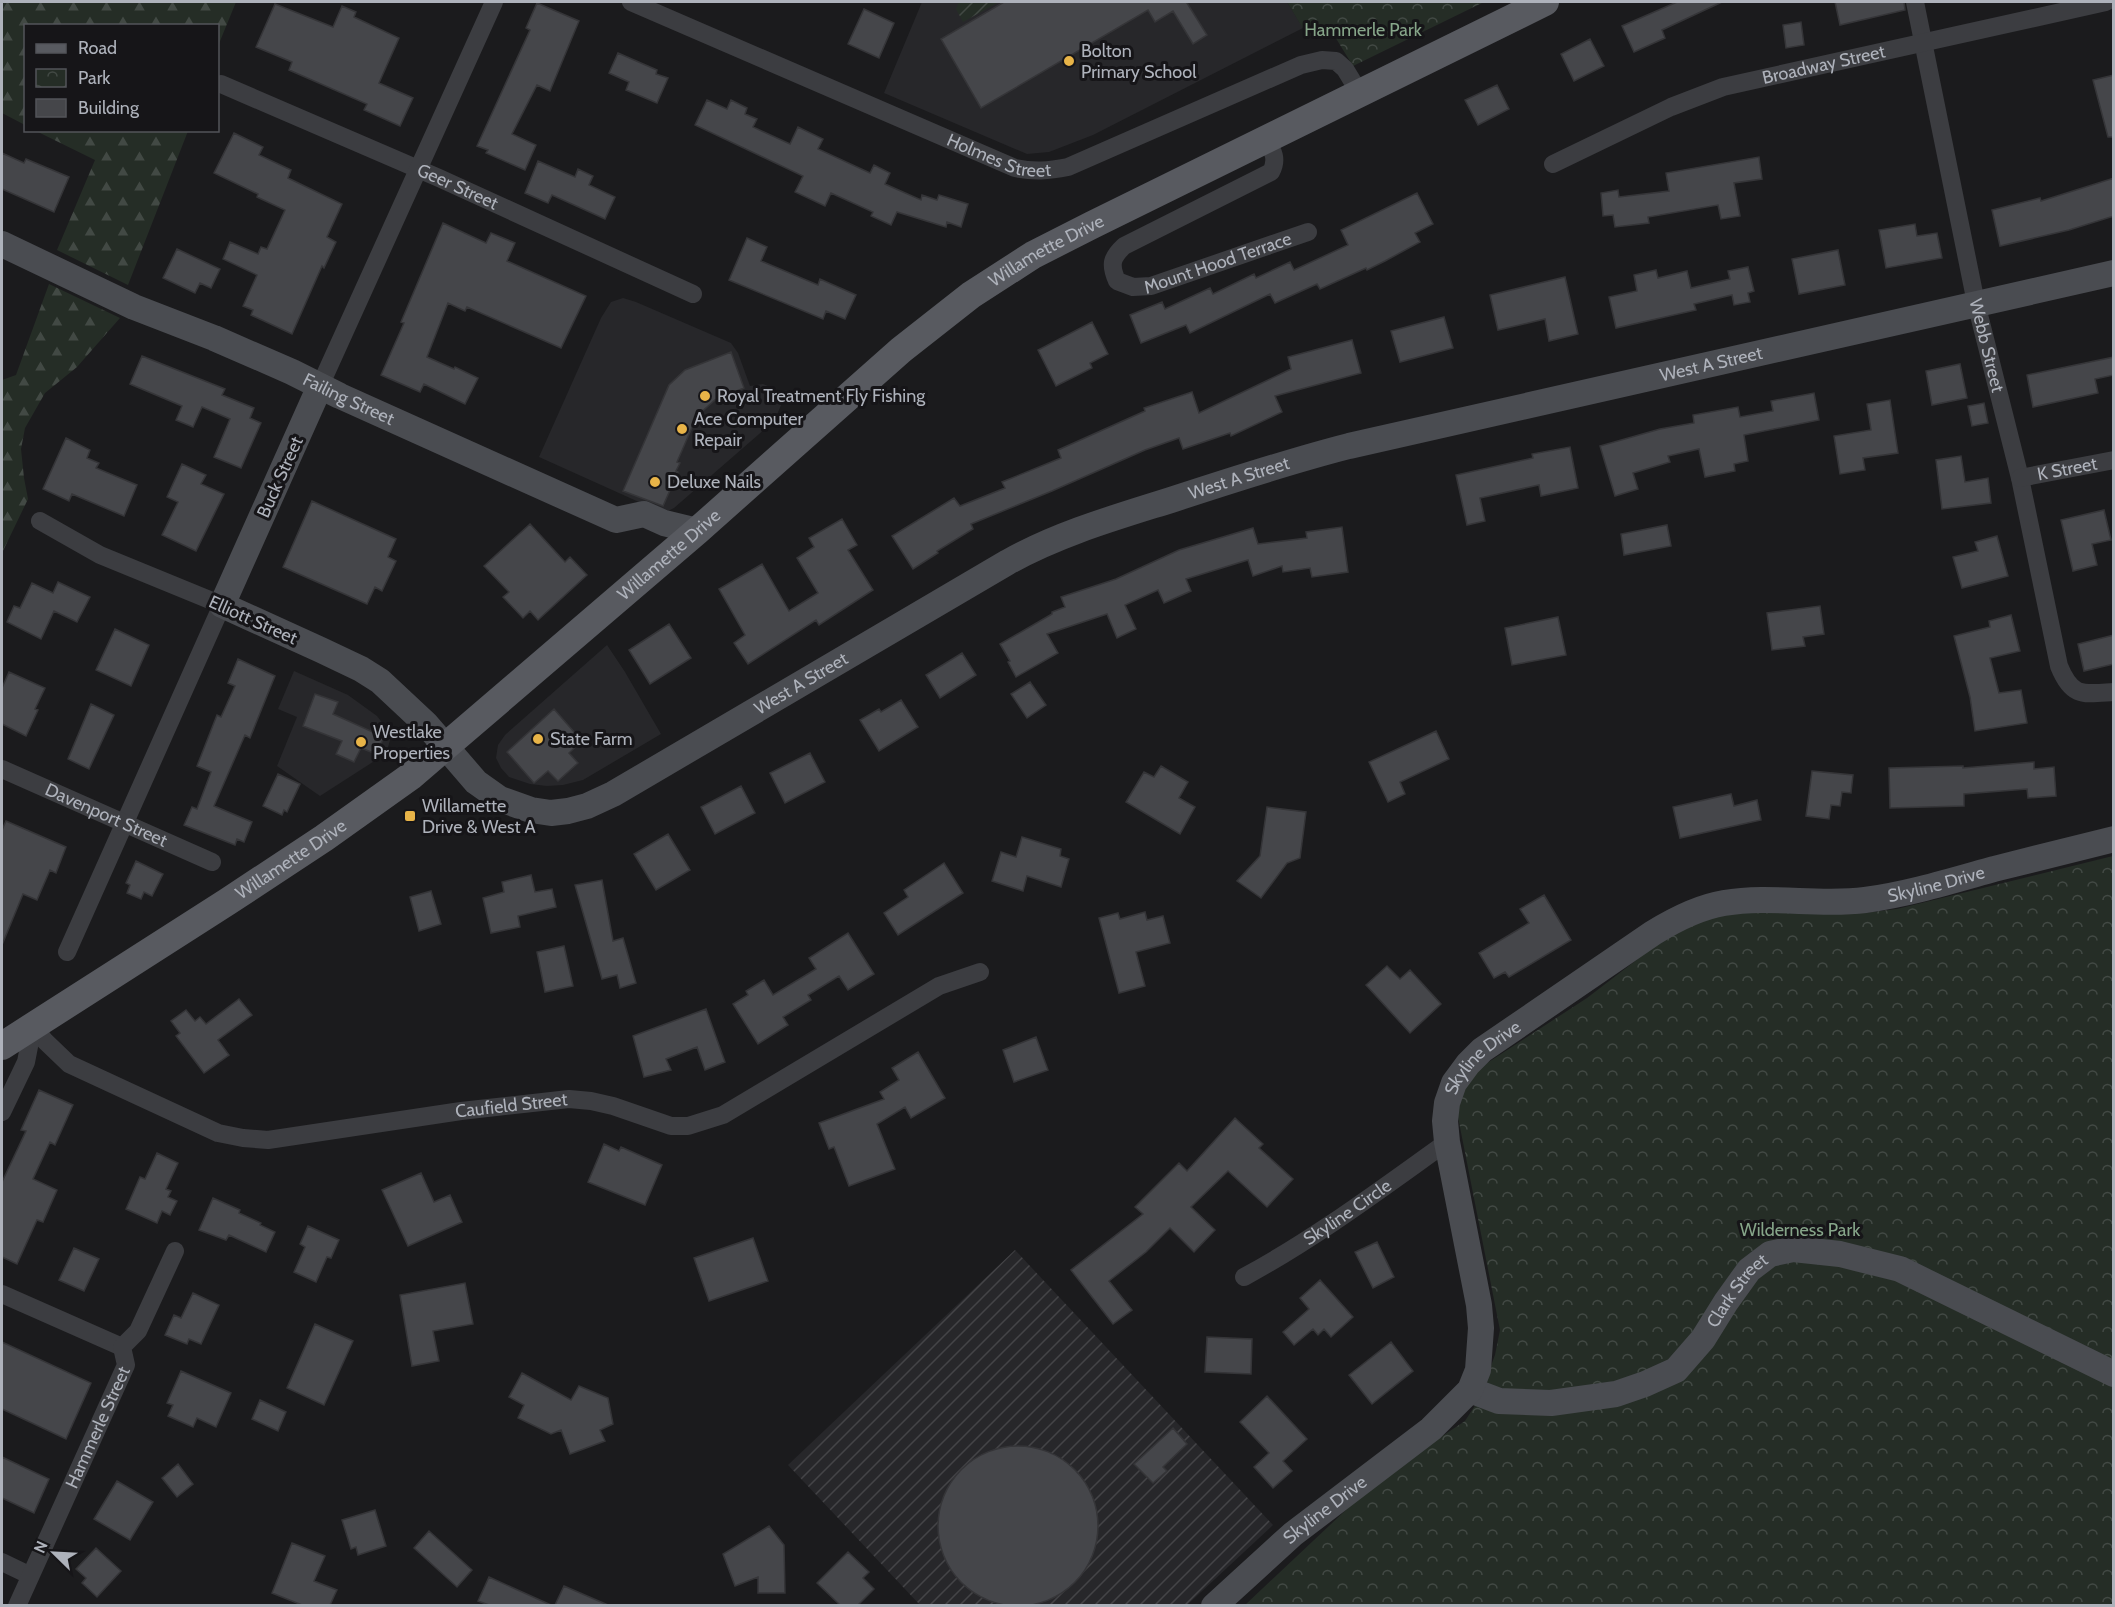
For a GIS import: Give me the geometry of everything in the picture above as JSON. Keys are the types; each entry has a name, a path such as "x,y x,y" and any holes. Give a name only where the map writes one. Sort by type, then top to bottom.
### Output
{"main road":[{"name":"Willamette Drive","path":"2,1046 324,838 411,776 697,531 901,350 971,295 1033,255 1545,2"}],"street":[{"name":"Buck Street","path":"67,952 123,823 494,2"},
{"name":"Holmes Street","path":"631,2 1014,168 1030,171 1044,172 1068,167 1290,69 1314,61 1336,61 1345,69 1359,92"},
{"name":"Webb Street","path":"1915,2 1976,303 2020,478 2059,666 2069,686 2076,692 2084,694 2114,692"},
{"name":"Broadway Street","path":"1553,164 1671,107 1723,87 2106,2"},
{"name":"Geer Street","path":"221,84 693,294"},
{"name":"Mount Hood Terrace","path":"1266,139 1275,156 1275,165 1271,172 1124,246 1115,255 1111,267 1117,281 1133,287 1151,286 1308,232"},
{"name":"Failing Street","path":"2,244 134,307 292,372 616,520 644,514 664,523 697,531"},
{"name":"West A Street","path":"446,747 476,782 500,798 531,810 551,813 588,806 648,775 1038,545 1077,530 1257,472 1348,446 2114,273"},
{"name":"K Street","path":"2020,478 2114,460"},
{"name":"Elliott Street","path":"40,520 100,555 222,606 361,669 380,681 446,747"},
{"name":"Davenport Street","path":"2,769 212,862"},
{"name":"Skyline Drive","path":"1214,1605 1293,1534 1431,1429 1470,1390 1478,1370 1481,1328 1479,1305 1447,1142 1445,1121 1447,1103 1454,1083 1482,1050 1676,920 1724,903 1759,900 1821,902 1864,900 1926,888 2114,839"},
{"name":"Caufield Street","path":"33,1026 69,1064 218,1133 243,1138 268,1140 568,1099 613,1106 670,1126 688,1126 723,1115 939,986 980,972"},
{"path":"2,1112 26,1062 33,1026"},
{"name":"Skyline Circle","path":"1244,1277 1288,1253 1447,1142"},
{"name":"Clark Street","path":"1470,1390 1499,1401 1551,1403 1616,1394 1645,1384 1676,1370 1704,1340 1726,1302 1749,1270 1770,1254 1793,1249 1840,1254 1900,1269 2114,1374"},
{"name":"Hammerle Street","path":"17,1605 126,1365 122,1347 138,1331 175,1251"},
{"path":"2,1294 122,1347"},
{"path":"2,1562 29,1575"}],"shaded area":[{"name":"Bolton Primary School","path":"922,2 1287,2 1303,28 1093,135 1049,152 1027,154 884,93"},
{"path":"623,298 731,343 738,353 750,386 763,384 773,388 783,401 774,421 668,511 650,507 539,457 601,318 611,302"},
{"path":"607,645 661,734 583,780 547,786 530,784 509,777 496,758 498,745 505,735"},
{"path":"294,671 348,695 377,716 387,729 390,740 387,751 376,760 320,796 277,766 297,717 278,709"},
{"path":"1015,1250 1273,1525 1187,1605 920,1605 788,1465"}],"green space":[{"path":"2,2 236,2 219,44 219,24 24,24 24,124 2,113"},
{"path":"959,2 999,2 963,22 956,9"},
{"name":"Hammerle Park","path":"1287,2 1484,2 1353,66 1329,27 1308,37"},
{"path":"38,132 188,132 128,285 57,250 95,160"},
{"path":"49,284 120,318 77,367 45,393 25,428 21,449 28,499 2,553 2,380 16,375"},
{"name":"Wilderness Park","path":"2113,856 2113,1605 1244,1606 1382,1476 1465,1421 1478,1401 1495,1355 1500,1330 1458,1117 1463,1090 1478,1069 1587,998 1673,932 1721,911 1823,914 1897,909"}],"building":[{"path":"1004,2 1189,2 1187,3 1207,35 1193,44 1173,11 1155,22 1148,10 981,108 941,39"},
{"path":"1677,2 1722,2 1662,30 1665,38 1634,52 1622,26"},
{"path":"1835,2 1904,2 1905,10 1840,25"},
{"path":"537,3 579,21 550,91 537,85 512,134 536,145 525,170 486,153 488,150 477,146 530,30 526,28"},
{"path":"275,4 333,27 342,6 356,12 354,17 399,38 379,83 413,98 400,126 364,110 367,104 289,70 292,62 256,47"},
{"path":"864,9 894,23 879,58 848,44"},
{"path":"1801,22 1804,45 1786,48 1783,25"},
{"path":"1590,39 1604,66 1574,81 1561,54"},
{"path":"618,53 657,70 656,74 668,78 657,103 626,90 629,82 609,73"},
{"path":"2114,75 2114,137 2108,137 2093,80"},
{"path":"1497,85 1509,109 1478,125 1465,100"},
{"path":"707,100 727,109 731,100 747,108 745,114 757,119 753,127 790,144 798,127 823,139 818,149 870,173 874,165 890,173 885,184 921,200 922,195 937,200 939,195 968,204 961,227 947,222 946,227 897,212 891,225 871,216 873,212 831,193 825,206 795,192 803,176 695,125"},
{"path":"234,133 263,147 259,155 291,170 288,178 342,204 327,237 336,242 324,268 322,266 292,334 251,315 253,310 243,306 257,275 223,259 230,242 258,254 261,247 267,249 285,210 214,173"},
{"path":"2,153 24,163 26,159 69,177 54,212 2,189"},
{"path":"1759,157 1762,179 1734,183 1740,216 1721,219 1718,205 1648,217 1649,223 1615,227 1613,215 1603,216 1601,193 1618,190 1619,197 1669,191 1666,173"},
{"path":"538,161 575,177 578,169 593,176 589,185 615,197 605,219 552,195 548,203 525,193"},
{"path":"2114,178 2114,216 2069,230 2000,246 1992,210 2040,198 2041,201"},
{"path":"1417,193 1433,224 1415,233 1420,242 1367,270 1366,268 1320,289 1317,284 1275,303 1270,294 1190,333 1186,325 1141,343 1130,315 1162,302 1165,309 1210,288 1213,294 1254,274 1256,278 1290,262 1294,270 1348,245 1341,230"},
{"path":"443,223 486,243 491,233 515,243 507,261 586,296 561,348 467,307 465,311 448,303 427,357 478,378 465,404 424,384 420,392 381,375"},
{"path":"1915,224 1917,236 1937,233 1942,258 1886,268 1879,230"},
{"path":"747,238 767,247 761,261 818,285 820,279 856,295 845,319 826,311 823,319 729,280"},
{"path":"177,249 220,269 211,288 200,283 195,293 163,278"},
{"path":"1838,250 1845,285 1799,294 1792,259"},
{"path":"1748,267 1754,291 1748,293 1750,302 1734,305 1732,295 1694,304 1696,310 1616,328 1609,297 1637,291 1634,275 1656,270 1658,278 1687,271 1691,288 1730,279 1728,271"},
{"path":"1565,277 1578,334 1549,341 1545,319 1498,330 1490,295"},
{"path":"1444,317 1453,348 1400,362 1391,331"},
{"path":"1092,322 1108,354 1090,363 1092,368 1056,386 1038,350"},
{"path":"1352,340 1361,373 1275,396 1282,412 1231,436 1230,433 1183,449 1179,438 1145,450 971,524 973,529 913,569 892,536 954,498 960,506 1005,488 1002,482 1061,458 1058,450 1145,411 1144,408 1192,392 1199,413 1291,369 1288,357"},
{"path":"731,352 744,388 715,400 697,416 677,462 680,463 676,471 678,472 663,506 623,491 669,385 685,370"},
{"path":"142,356 225,389 222,395 254,408 250,418 261,423 241,468 214,457 230,419 202,407 193,427 176,420 182,406 130,384"},
{"path":"2114,357 2114,375 2095,379 2098,393 2033,407 2027,375"},
{"path":"1960,364 1967,398 1932,405 1926,371"},
{"path":"1814,393 1819,420 1744,435 1748,461 1734,464 1735,471 1705,477 1699,449 1668,456 1670,462 1633,473 1638,489 1615,496 1600,446 1660,429 1694,423 1693,415 1738,407 1740,417 1773,411 1771,401"},
{"path":"1890,400 1898,453 1863,458 1865,470 1840,474 1834,436 1871,430 1867,404"},
{"path":"1984,403 1988,423 1972,426 1968,406"},
{"path":"66,438 90,450 87,458 99,463 96,468 137,485 124,516 72,494 69,501 43,489"},
{"path":"1570,447 1578,488 1541,496 1539,485 1480,498 1485,521 1467,525 1456,475 1533,458 1532,454"},
{"path":"1961,456 1965,482 1988,478 1991,503 1942,509 1936,460"},
{"path":"182,464 206,475 201,484 224,494 196,551 162,535 178,502 167,497"},
{"path":"312,501 396,539 388,557 396,561 382,591 375,587 367,604 283,567"},
{"path":"2104,510 2111,540 2092,544 2097,565 2073,571 2061,520"},
{"path":"842,519 857,545 848,550 873,590 819,625 816,620 748,664 734,643 745,635 719,589 762,564 789,611 818,593 797,558 814,547 809,538"},
{"path":"530,524 565,562 570,557 587,575 538,620 530,611 523,618 503,597 509,592 484,566"},
{"path":"1667,525 1671,546 1624,555 1621,534"},
{"path":"1342,527 1348,572 1312,577 1310,568 1283,572 1282,566 1253,576 1248,560 1186,579 1191,591 1164,603 1158,590 1125,605 1136,629 1117,638 1107,614 1047,634 1058,653 1016,677 1000,644 1052,612 1065,607 1061,597 1116,579 1179,550 1253,528 1258,544 1307,538 1306,532"},
{"path":"1997,536 2008,576 1962,588 1953,557 1978,551 1975,542"},
{"path":"58,582 90,597 77,622 54,611 41,639 7,622 14,606 20,608 32,583 53,593"},
{"path":"1820,606 1824,634 1803,637 1805,646 1772,650 1767,613"},
{"path":"2011,615 2020,651 1990,658 1999,693 2021,690 2027,723 1975,731 1970,697 1954,636 1990,627 1989,621"},
{"path":"1558,617 1566,655 1512,665 1505,628"},
{"path":"669,624 691,658 650,684 629,650"},
{"path":"115,629 149,645 131,686 96,670"},
{"path":"2114,635 2114,664 2084,671 2078,644"},
{"path":"962,653 976,675 940,698 926,675"},
{"path":"238,659 275,676 250,738 245,735 214,806 252,822 244,842 237,839 235,845 184,825 192,807 197,809 211,772 197,766 217,715 221,717 235,686 228,683"},
{"path":"9,672 45,688 26,736 2,724 2,688"},
{"path":"1030,682 1046,705 1027,718 1011,694"},
{"path":"315,694 338,702 333,714 384,737 376,754 361,748 354,762 336,754 342,741 303,726"},
{"path":"901,700 918,727 879,751 860,720 879,709 881,712"},
{"path":"91,704 114,715 89,769 68,759"},
{"path":"554,709 582,741 569,753 578,763 558,781 548,771 534,783 507,752"},
{"path":"1436,731 1449,759 1400,782 1405,794 1388,802 1369,762"},
{"path":"810,753 825,782 785,803 770,773"},
{"path":"2034,762 2034,769 2054,767 2056,796 2028,798 2027,789 1964,794 1964,806 1890,808 1889,768 1963,766 1963,768"},
{"path":"1161,766 1188,782 1179,798 1195,807 1180,834 1126,802 1144,772 1154,777"},
{"path":"1812,771 1853,775 1851,793 1842,792 1840,806 1831,805 1829,819 1806,816"},
{"path":"278,774 300,784 287,812 284,810 282,815 263,806"},
{"path":"741,786 755,813 715,834 701,807"},
{"path":"1731,794 1734,806 1757,800 1761,820 1680,838 1673,807"},
{"path":"1267,807 1306,812 1300,858 1287,863 1261,898 1237,881 1260,856"},
{"path":"6,821 66,847 56,873 50,870 37,900 23,894 2,945 2,830"},
{"path":"668,834 690,870 656,890 634,854"},
{"path":"1022,837 1061,849 1060,856 1069,859 1061,887 1027,876 1023,891 992,881 1001,852 1016,857"},
{"path":"136,861 163,874 152,896 144,892 141,899 127,893 130,885 126,883"},
{"path":"944,863 963,893 898,935 884,913 908,897 904,890"},
{"path":"531,875 535,892 552,889 556,907 518,916 520,927 491,933 483,898 504,892 502,882"},
{"path":"602,880 613,941 623,938 636,983 620,988 617,975 602,979 575,885"},
{"path":"431,891 441,924 419,931 410,897"},
{"path":"1544,895 1571,940 1509,977 1505,972 1494,978 1479,953 1529,923 1520,909"},
{"path":"1145,912 1147,920 1163,916 1170,943 1136,952 1145,986 1119,993 1099,918 1118,913 1120,919"},
{"path":"848,933 874,974 848,990 839,976 808,995 811,1000 783,1017 788,1025 758,1044 733,1004 748,995 746,991 764,980 773,995 816,969 809,958"},
{"path":"564,946 573,986 545,992 537,952"},
{"path":"1387,966 1400,979 1410,970 1441,1004 1410,1033 1366,985"},
{"path":"239,999 252,1015 218,1040 229,1055 204,1073 176,1036 180,1033 171,1021 186,1010 195,1021 200,1017 206,1024"},
{"path":"706,1009 725,1062 705,1070 697,1047 666,1059 671,1070 644,1077 633,1036"},
{"path":"1036,1037 1048,1070 1014,1082 1003,1050"},
{"path":"918,1052 945,1098 911,1118 905,1107 877,1124 895,1169 849,1186 834,1147 829,1149 819,1123 884,1099 880,1092 899,1080 892,1068"},
{"path":"39,1090 73,1105 55,1145 50,1142 33,1179 57,1190 43,1222 37,1220 17,1264 2,1257 2,1182 26,1131 21,1130"},
{"path":"1235,1118 1263,1144 1259,1148 1293,1179 1267,1207 1228,1171 1191,1207 1215,1230 1194,1252 1170,1228 1146,1252 1109,1281 1132,1310 1113,1324 1071,1270 1143,1214 1135,1207 1179,1163 1187,1171"},
{"path":"604,1144 619,1151 621,1147 662,1165 645,1205 588,1182"},
{"path":"157,1153 178,1163 166,1189 171,1191 168,1197 177,1201 170,1215 162,1211 157,1223 126,1209 140,1177 145,1179"},
{"path":"421,1173 434,1202 450,1195 462,1222 408,1246 382,1190"},
{"path":"213,1198 240,1210 239,1213 275,1232 266,1252 229,1235 226,1240 199,1230"},
{"path":"308,1226 339,1240 331,1258 327,1257 316,1282 294,1272 305,1247 300,1244"},
{"path":"753,1238 768,1281 709,1301 694,1258"},
{"path":"1377,1242 1394,1277 1373,1288 1355,1252"},
{"path":"74,1248 99,1259 84,1291 59,1280"},
{"path":"1320,1280 1353,1317 1331,1337 1324,1329 1318,1335 1313,1329 1294,1345 1283,1332 1309,1309 1300,1298"},
{"path":"465,1283 473,1324 433,1331 439,1361 412,1366 400,1295"},
{"path":"193,1293 219,1305 201,1344 189,1339 187,1344 165,1335 174,1315 181,1318"},
{"path":"315,1324 353,1341 324,1405 287,1388"},
{"path":"1207,1337 1252,1339 1251,1374 1205,1372"},
{"path":"2,1342 91,1383 66,1439 2,1409"},
{"path":"1391,1342 1413,1371 1372,1404 1349,1375"},
{"path":"181,1371 231,1393 216,1427 197,1418 193,1427 168,1416 173,1405 167,1403"},
{"path":"522,1373 571,1400 579,1386 608,1398 613,1424 600,1430 605,1441 570,1454 561,1430 551,1434 518,1418 524,1405 509,1397"},
{"path":"1267,1396 1307,1439 1283,1461 1292,1471 1273,1488 1254,1467 1269,1453 1240,1422"},
{"path":"260,1400 286,1412 278,1431 252,1419"},
{"path":"1173,1428 1187,1444 1163,1467 1167,1471 1153,1483 1134,1464"},
{"path":"1018,1446 1034,1447 1049,1452 1063,1459 1075,1469 1085,1481 1092,1495 1097,1510 1097,1542 1092,1557 1085,1571 1075,1583 1063,1593 1049,1600 1034,1605 1018,1606 1002,1605 987,1600 973,1593 961,1583 951,1571 944,1557 939,1542 938,1526 939,1510 944,1495 951,1481 961,1469 973,1459 987,1452 1002,1447"},
{"path":"2,1457 49,1479 34,1513 2,1498"},
{"path":"178,1464 193,1484 177,1497 162,1478"},
{"path":"117,1481 153,1502 130,1540 94,1519"},
{"path":"375,1510 386,1546 358,1555 356,1547 351,1549 342,1520"},
{"path":"769,1526 784,1545 785,1593 758,1593 758,1577 735,1586 723,1554"},
{"path":"429,1531 472,1570 457,1587 414,1548"},
{"path":"292,1543 325,1556 314,1581 337,1590 330,1605 302,1605 272,1593"},
{"path":"96,1548 121,1571 97,1597 82,1583 86,1578 76,1569"},
{"path":"848,1552 869,1572 863,1578 874,1589 858,1605 840,1605 817,1583"},
{"path":"489,1577 551,1605 489,1605 478,1601"},
{"path":"564,1586 608,1605 555,1605"}],"place":[{"name":"Bolton Primary School","path":"1069,61"},
{"name":"Royal Treatment Fly Fishing","path":"705,396"},
{"name":"Ace Computer Repair","path":"682,429"},
{"name":"Deluxe Nails","path":"655,482"},
{"name":"State Farm","path":"538,739"},
{"name":"Westlake Properties","path":"361,742"},
{"name":"Willamette Drive & West A","path":"410,816"}]}
